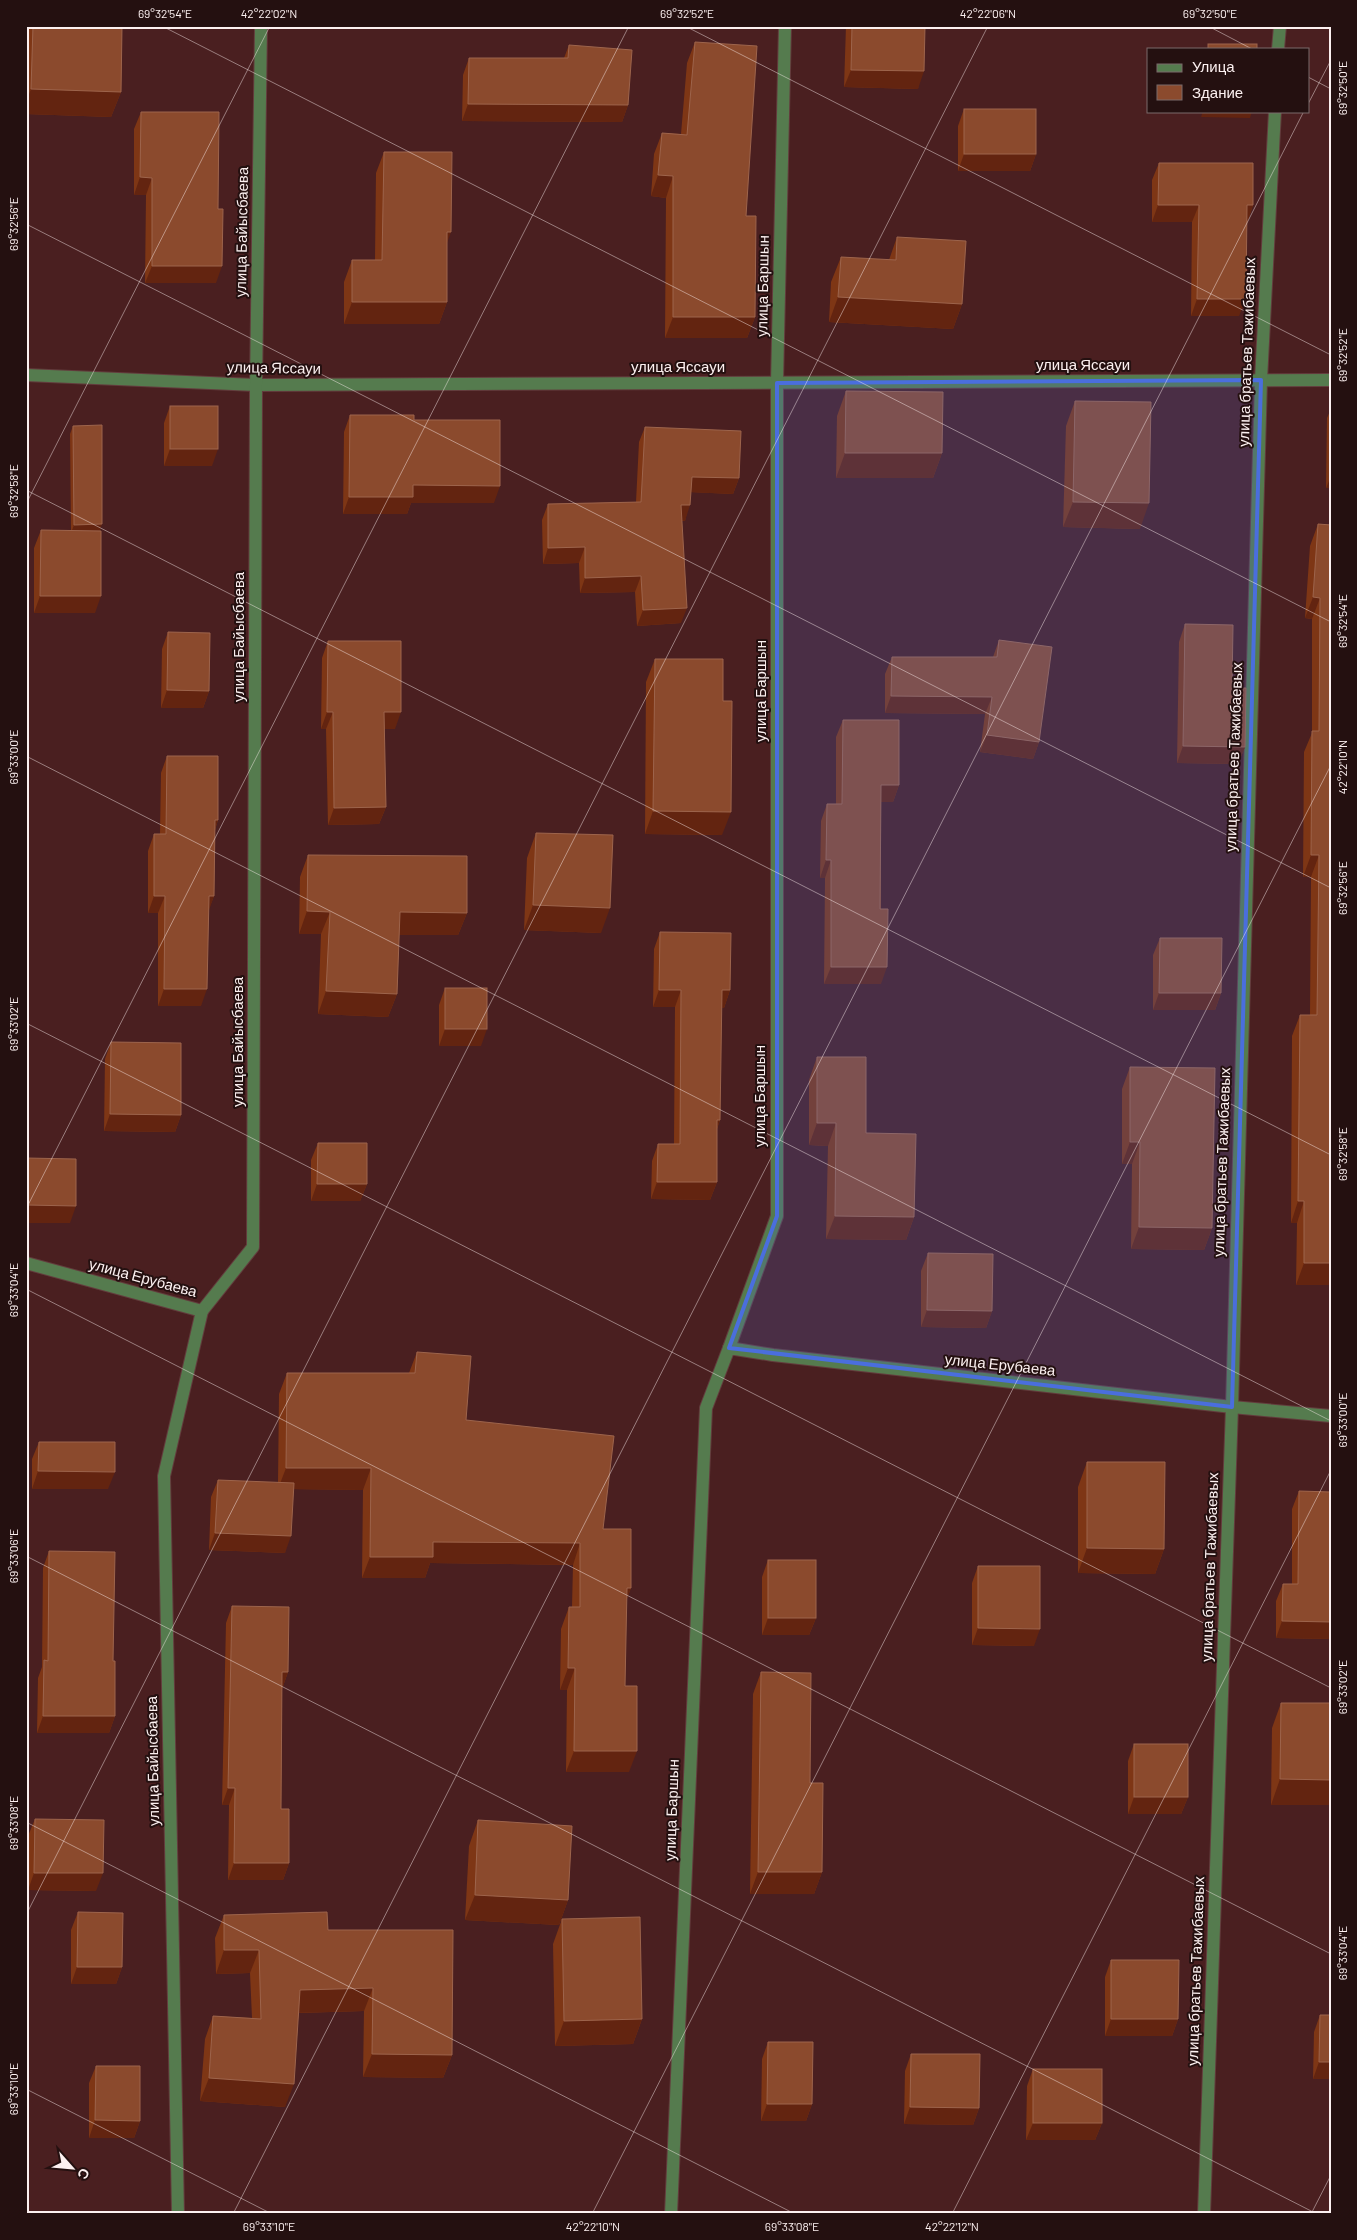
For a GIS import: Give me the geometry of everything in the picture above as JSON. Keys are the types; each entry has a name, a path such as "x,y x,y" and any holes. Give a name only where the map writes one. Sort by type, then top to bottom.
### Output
{"street":[{"name":"улица Байысбаева","path":"254,1247 256,385 261,26"},
{"name":"улица Баршын","path":"671,2214 706,1408 777,1216 777,382 785,26"},
{"path":"1278,48 1280,26"},
{"name":"улица братьев Тажибаевых","path":"1204,2214 1232,1407 1261,380 1275,112"},
{"name":"улица Яссауи","path":"26,375 256,385 1331,380"},
{"name":"улица Ерубаева","path":"26,1263 202,1311 254,1247"},
{"name":"улица Байысбаева","path":"178,2214 164,1476 202,1311"},
{"name":"улица Ерубаева","path":"729,1348 773,1355 1232,1407 1331,1416"}],"highlighted area":[{"path":"1261,380 1232,1407 729,1348 777,1216 777,383"}],"building":[{"path":"33,26 122,26 121,92 31,89"},
{"path":"852,26 925,26 924,71 851,70"},
{"path":"695,42 757,46 746,216 756,216 755,317 673,317 673,176 658,175 662,133 687,135"},
{"path":"1208,44 1257,44 1257,48 1208,48"},
{"path":"569,45 632,50 628,105 468,104 469,58 568,58"},
{"path":"964,109 1036,109 1036,154 964,154"},
{"path":"141,112 219,112 218,209 223,209 222,266 152,266 152,178 140,177"},
{"path":"384,152 452,152 451,232 447,232 447,302 352,302 352,260 382,260"},
{"path":"1159,163 1253,163 1253,205 1247,205 1246,299 1197,299 1199,205 1158,205"},
{"path":"897,237 966,241 962,304 838,297 841,257 896,260"},
{"path":"846,391 943,392 942,453 845,453"},
{"path":"1075,401 1151,402 1149,503 1073,502"},
{"path":"170,406 218,406 218,449 170,449"},
{"path":"350,415 414,415 414,420 500,420 500,486 413,485 413,497 349,497"},
{"path":"102,425 102,524 74,525 73,426"},
{"path":"645,427 741,431 739,478 692,477 690,505 681,505 687,608 643,610 641,576 585,578 585,547 548,548 548,504 641,502"},
{"path":"1318,524 1331,525 1331,1263 1304,1263 1304,1201 1298,1201 1300,1015 1317,1015 1319,855 1311,855 1312,731 1319,731 1320,598 1313,597"},
{"path":"41,530 101,531 101,596 40,596"},
{"path":"1185,624 1233,625 1232,688 1246,688 1245,747 1183,746"},
{"path":"168,632 210,633 209,691 167,690"},
{"path":"999,640 1052,647 1039,742 987,735 992,697 891,696 892,657 997,657"},
{"path":"328,641 401,641 401,712 384,712 386,807 334,808 333,712 327,712"},
{"path":"655,659 723,659 723,701 732,701 731,812 653,811"},
{"path":"843,720 899,720 899,785 881,785 880,909 888,909 887,967 831,967 831,860 826,860 827,804 842,804"},
{"path":"167,756 218,756 218,820 215,820 214,896 209,896 207,989 164,989 165,896 154,896 154,834 166,834"},
{"path":"536,833 613,835 610,908 533,905"},
{"path":"308,855 467,856 467,913 400,912 397,994 326,991 330,912 307,911"},
{"path":"660,932 731,933 730,990 722,990 720,1120 717,1120 717,1182 657,1182 658,1144 680,1144 681,990 659,990"},
{"path":"1160,938 1222,938 1221,993 1159,993"},
{"path":"445,988 487,988 487,1029 445,1029"},
{"path":"111,1042 181,1043 181,1115 110,1114"},
{"path":"817,1057 866,1057 866,1133 916,1134 914,1217 835,1216 836,1123 817,1123"},
{"path":"1130,1067 1215,1068 1212,1228 1139,1227 1140,1142 1130,1142"},
{"path":"318,1143 367,1143 367,1184 317,1184"},
{"path":"26,1158 76,1159 76,1206 26,1205"},
{"path":"928,1253 993,1254 992,1311 927,1310"},
{"path":"417,1352 471,1356 466,1420 614,1436 603,1529 631,1529 631,1588 627,1588 625,1686 637,1686 637,1751 574,1751 575,1668 568,1668 569,1607 580,1607 580,1543 433,1542 433,1557 370,1557 371,1468 286,1468 287,1373 415,1373"},
{"path":"39,1442 115,1442 115,1472 38,1471"},
{"path":"1087,1462 1165,1462 1164,1549 1087,1548"},
{"path":"218,1480 294,1483 291,1536 215,1533"},
{"path":"1299,1491 1331,1492 1331,1622 1282,1621 1283,1584 1298,1584"},
{"path":"49,1551 115,1552 113,1661 115,1661 115,1716 43,1716 44,1660 48,1661"},
{"path":"768,1560 816,1560 816,1618 768,1618"},
{"path":"978,1566 1040,1566 1040,1629 978,1628"},
{"path":"232,1606 289,1607 288,1672 282,1672 281,1809 289,1809 289,1863 234,1863 235,1788 228,1788"},
{"path":"761,1672 811,1673 810,1783 823,1783 822,1872 758,1872"},
{"path":"1281,1703 1331,1703 1331,1780 1280,1779"},
{"path":"1134,1744 1188,1744 1188,1797 1134,1797"},
{"path":"35,1819 104,1820 103,1873 34,1873"},
{"path":"478,1820 572,1826 568,1900 475,1895"},
{"path":"78,1912 123,1913 122,1967 77,1967"},
{"path":"327,1912 328,1930 453,1930 452,2055 372,2054 373,1988 300,1990 294,2084 209,2078 213,2016 261,2019 259,1950 224,1950 224,1915"},
{"path":"640,1917 642,2019 564,2021 562,1919"},
{"path":"1111,1960 1179,1960 1178,2019 1111,2019"},
{"path":"1320,2015 1331,2015 1331,2062 1319,2062"},
{"path":"768,2042 813,2042 812,2104 767,2104"},
{"path":"911,2054 980,2054 979,2108 910,2107"},
{"path":"96,2066 140,2066 140,2121 95,2120"},
{"path":"1033,2069 1102,2069 1102,2123 1033,2123"}]}
